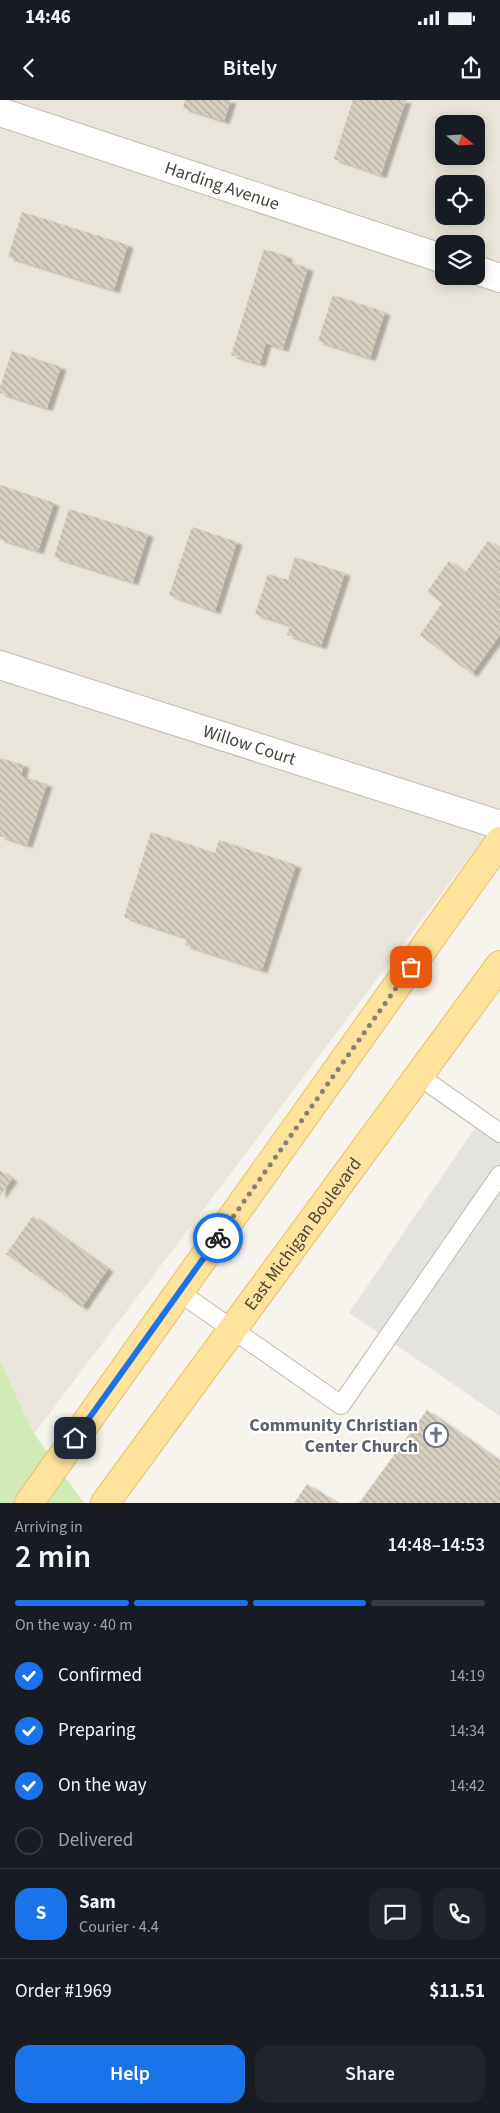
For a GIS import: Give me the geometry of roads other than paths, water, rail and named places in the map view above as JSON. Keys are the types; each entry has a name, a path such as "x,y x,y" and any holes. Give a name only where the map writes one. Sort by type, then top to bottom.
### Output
{"main road":[{"path":"29,1503 500,841"},
{"name":"East Michigan Boulevard","path":"105,1503 500,966"}],"street":[{"name":"Harding Avenue","path":"0,112 435,256"},
{"path":"485,273 500,278"},
{"name":"Willow Court","path":"0,665 500,825"}],"lane":[{"path":"419,1076 500,1133"},
{"path":"179,1292 341,1405 500,1175"}],"place":[{"name":"Community Christian Center Church","path":"436,1435"}]}
